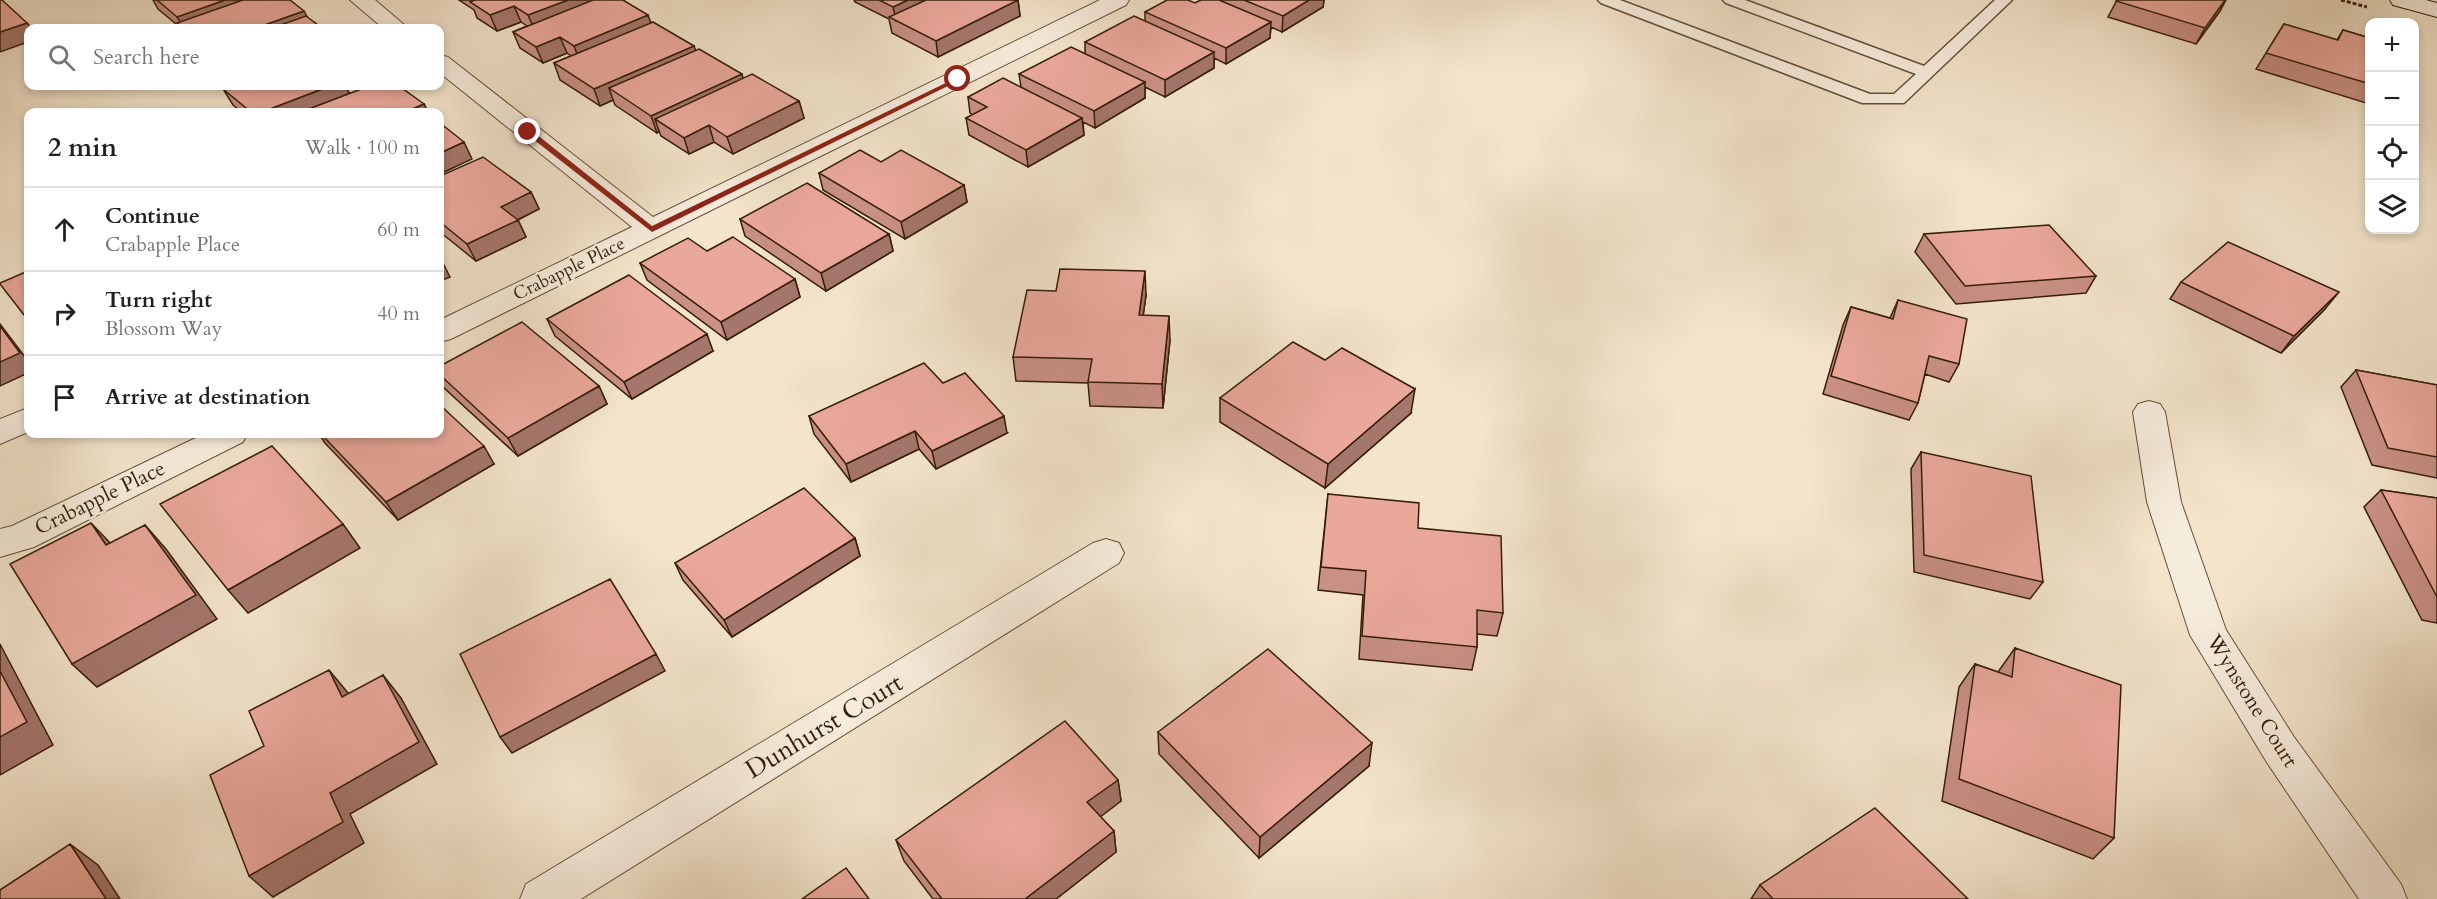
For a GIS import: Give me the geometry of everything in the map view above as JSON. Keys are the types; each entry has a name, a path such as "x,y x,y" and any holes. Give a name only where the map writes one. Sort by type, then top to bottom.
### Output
{"street":[{"path":"361,0 392,24"},
{"name":"Crabapple Place","path":"444,330 652,229 1079,10 1118,0"},
{"path":"2401,0 2437,10"},
{"path":"444,65 652,229"},
{"name":"Wynstone Court","path":"2149,412 2164,502 2210,635 2280,749 2385,899"},
{"path":"0,432 24,421"},
{"name":"Crabapple Place","path":"0,543 22,537 223,438"},
{"name":"Dunhurst Court","path":"542,899 1106,553"}],"lane":[{"path":"1606,0 1868,99 1899,99 2004,0"},
{"path":"1731,0 1926,72"}],"building":[{"path":"0,0 2,0 27,23 0,32"},
{"path":"157,0 225,0 177,17"},
{"path":"243,0 290,0 304,11 267,24 177,23"},
{"path":"475,0 568,0 528,15 514,6 490,15 470,2"},
{"path":"593,0 623,0 648,15 574,46 560,37 536,47 513,32"},
{"path":"879,0 908,0 893,7"},
{"path":"926,0 1018,0 936,41 889,17"},
{"path":"1167,0 1188,0 1195,3 1201,0 1219,0 1271,22 1226,48 1145,12"},
{"path":"1244,0 1309,0 1283,16"},
{"path":"2117,0 2225,0 2205,28"},
{"path":"306,16 317,24 283,24"},
{"path":"1134,16 1214,52 1165,80 1085,42"},
{"path":"653,22 694,46 594,89 554,63"},
{"path":"2284,24 2338,40 2343,30 2365,37 2365,83 2266,53"},
{"path":"1071,47 1145,82 1094,111 1019,74"},
{"path":"699,49 742,74 651,116 609,88"},
{"path":"752,74 799,101 727,137 709,125 684,138 655,119"},
{"path":"1003,78 1082,118 1026,150 966,118 987,107 968,97"},
{"path":"224,90 320,90 272,108 246,108"},
{"path":"359,90 405,90 424,104 414,108 311,108"},
{"path":"444,126 464,142 444,151"},
{"path":"860,150 881,162 901,150 964,185 901,222 819,173"},
{"path":"483,157 531,192 501,207 518,220 467,244 444,225 444,174"},
{"path":"807,183 889,234 821,273 740,219"},
{"path":"2049,225 2096,276 1965,286 1924,234"},
{"path":"733,237 795,279 721,322 640,263 688,238 707,251"},
{"path":"2228,242 2339,292 2294,336 2181,282"},
{"path":"1060,269 1145,271 1139,315 1169,316 1162,384 1088,382 1092,359 1013,357 1027,290 1056,291"},
{"path":"24,273 24,315 0,284"},
{"path":"629,275 707,334 624,382 547,319"},
{"path":"1898,300 1967,319 1959,364 1929,356 1918,403 1831,376 1851,307 1893,319"},
{"path":"522,322 599,386 508,438 444,379 444,364"},
{"path":"0,326 20,353 0,362"},
{"path":"1293,342 1325,360 1342,348 1415,389 1328,464 1220,398"},
{"path":"924,363 943,383 965,373 1004,416 932,451 915,431 846,464 809,416"},
{"path":"2356,370 2437,385 2437,457 2388,448"},
{"path":"444,409 484,446 386,502 325,438 444,438"},
{"path":"272,446 343,524 228,590 160,504"},
{"path":"1921,452 2031,476 2043,582 1924,555"},
{"path":"804,488 855,538 724,620 675,563"},
{"path":"2381,490 2437,498 2437,597"},
{"path":"1328,494 1419,503 1418,528 1501,536 1503,613 1477,610 1477,647 1362,636 1366,571 1321,567"},
{"path":"91,523 106,545 145,525 196,595 72,664 10,564"},
{"path":"610,579 656,654 500,737 460,654"},
{"path":"2015,648 2121,685 2114,838 1959,779 1975,664 2012,677"},
{"path":"1268,649 1372,743 1260,837 1158,732"},
{"path":"329,670 342,697 383,675 419,742 330,793 343,822 249,876 210,775 264,746 249,711"},
{"path":"0,671 27,722 0,737"},
{"path":"1065,721 1118,780 1087,802 1114,831 1025,899 942,899 896,840"},
{"path":"1875,808 1968,899 1773,899 1760,885"},
{"path":"70,844 106,899 0,899 0,890"},
{"path":"846,868 869,899 802,899"}],"route":[{"path":"528,132 652,229 958,79"}]}
